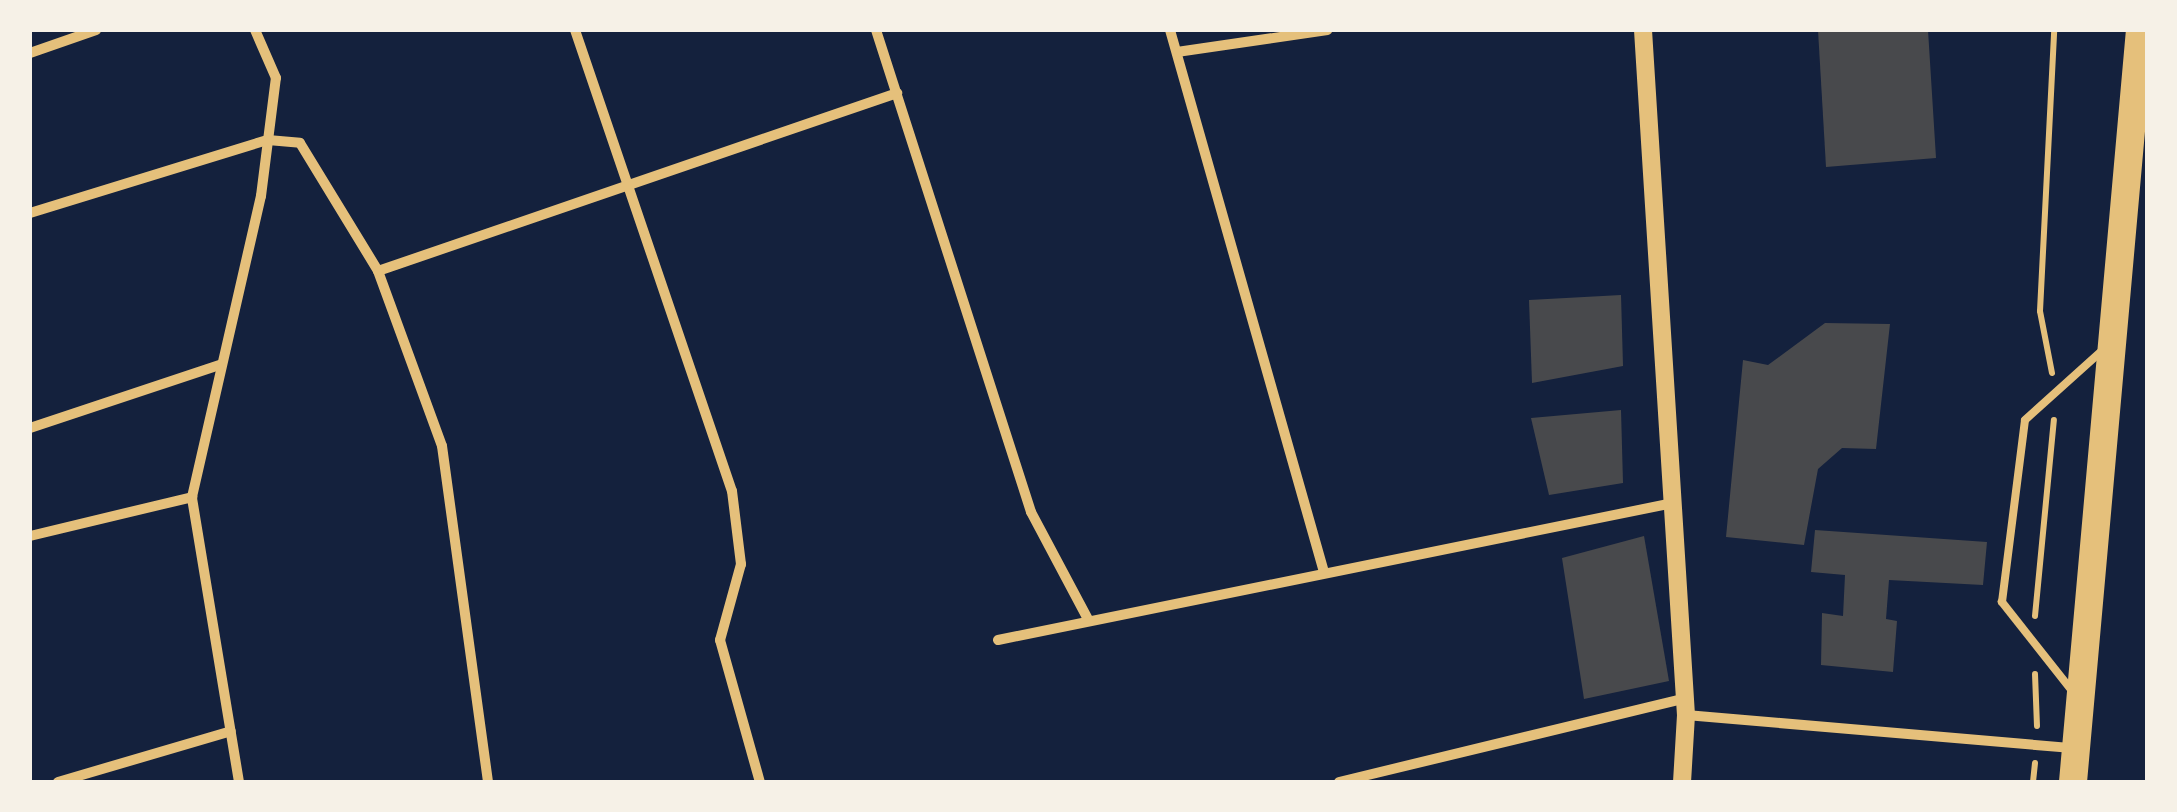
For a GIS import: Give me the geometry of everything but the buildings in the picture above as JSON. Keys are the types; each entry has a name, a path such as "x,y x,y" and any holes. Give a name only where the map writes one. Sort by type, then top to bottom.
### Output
{"highway":[{"path":"2073,782 2076,696 2140,30"}],"street":[{"path":"30,53 96,30"},
{"path":"239,782 192,497 261,196 276,78 255,30"},
{"path":"575,30 633,188 732,491 741,564 720,640 760,782"},
{"path":"876,30 1031,512 1089,621"},
{"path":"1170,30 1324,572"},
{"path":"1177,52 1327,30"},
{"path":"1643,30 1686,707 1682,782"},
{"path":"378,271 633,188 897,94"},
{"path":"30,212 268,140 300,143 378,271 442,446 488,782"},
{"path":"30,428 222,364"},
{"path":"30,536 192,497"},
{"path":"998,640 1673,503"},
{"path":"1338,782 1686,707 2074,748"},
{"path":"58,782 231,731"}],"lane":[{"path":"2076,696 2002,602 2024,420 2108,345"}]}
